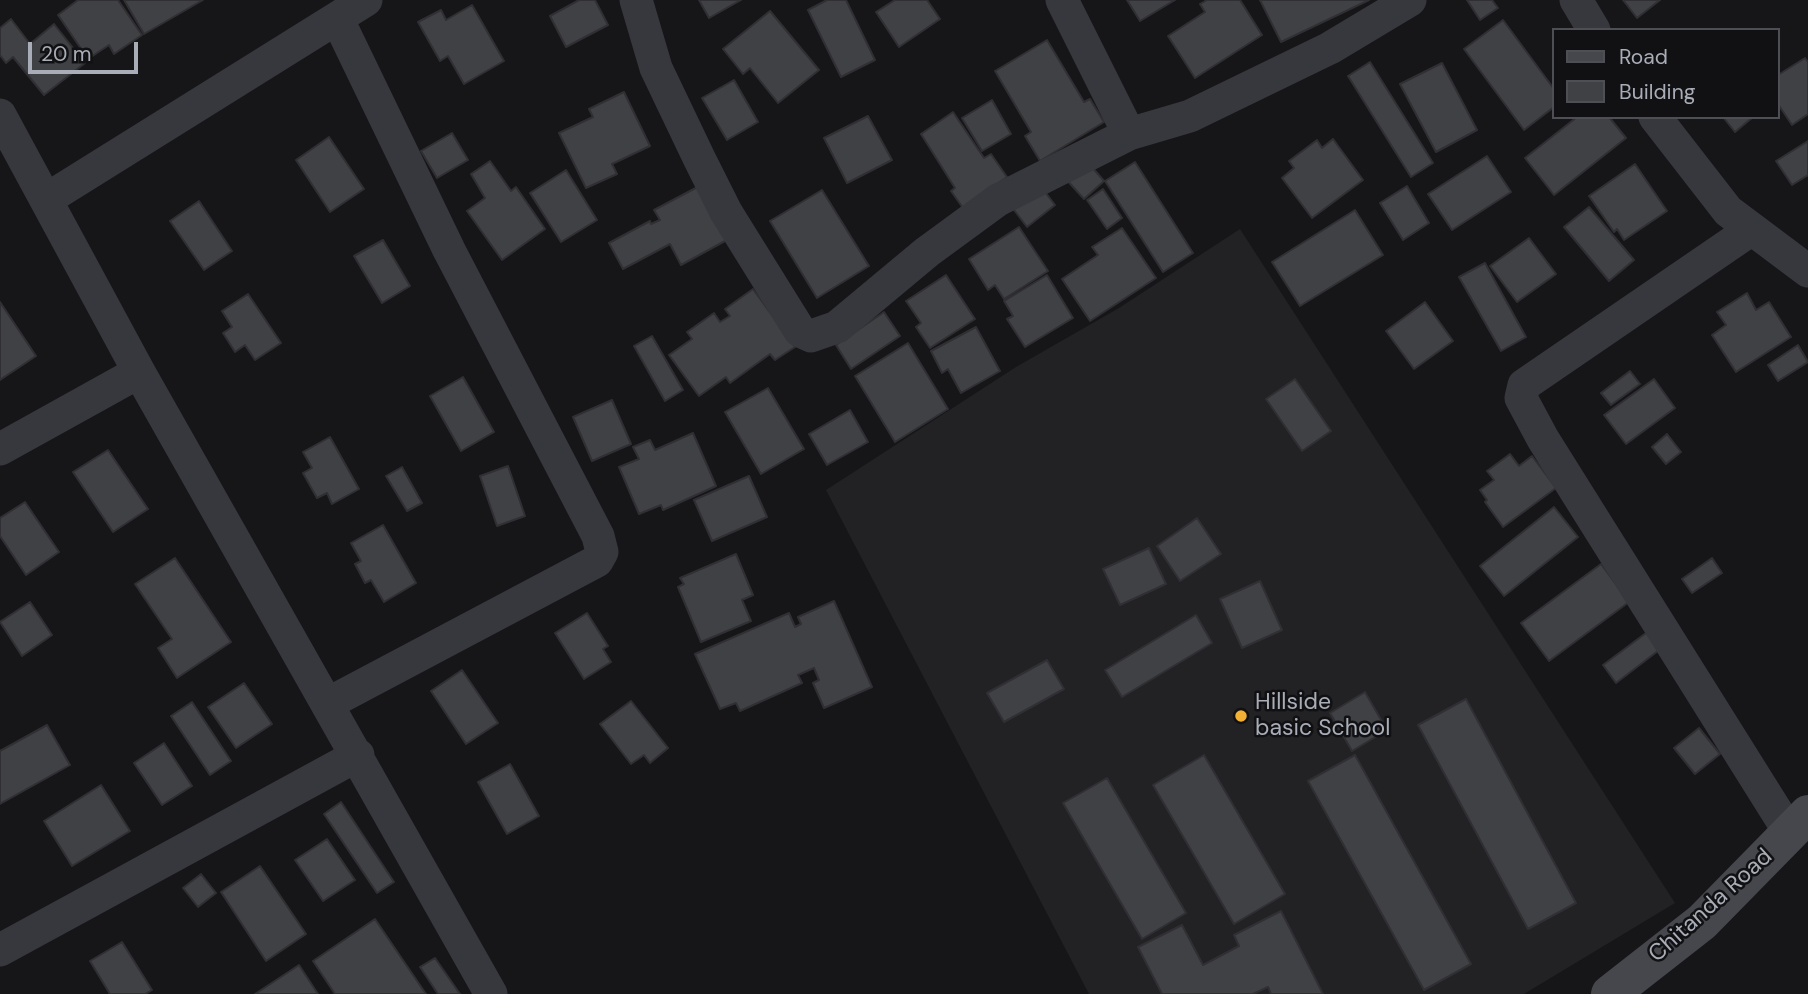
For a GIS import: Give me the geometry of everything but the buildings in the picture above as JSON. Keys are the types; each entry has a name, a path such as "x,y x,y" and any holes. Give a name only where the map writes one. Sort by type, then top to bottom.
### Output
{"street":[{"path":"47,199 366,0"},
{"path":"636,0 656,68 726,212 800,331 811,336 837,327 927,252 998,200 1129,134 1190,116 1330,48 1410,0"},
{"path":"1062,0 1129,134"},
{"path":"1576,0 1593,28"},
{"path":"328,703 597,561 601,552 598,536 449,250 337,18"},
{"path":"0,116 139,372 491,994"},
{"path":"1657,119 1728,211 1808,271"},
{"path":"1752,229 1524,384 1521,397 1542,439 1644,604 1799,824"},
{"path":"0,449 139,372"},
{"path":"0,950 358,755"},
{"name":"Chitanda Road","path":"1610,994 1702,922 1799,824"}],"shaded area":[{"path":"1240,229 1675,903 1524,994 1089,994 826,490 1016,367 1119,308"}],"place":[{"name":"Hillside basic School","path":"1241,716"}]}
